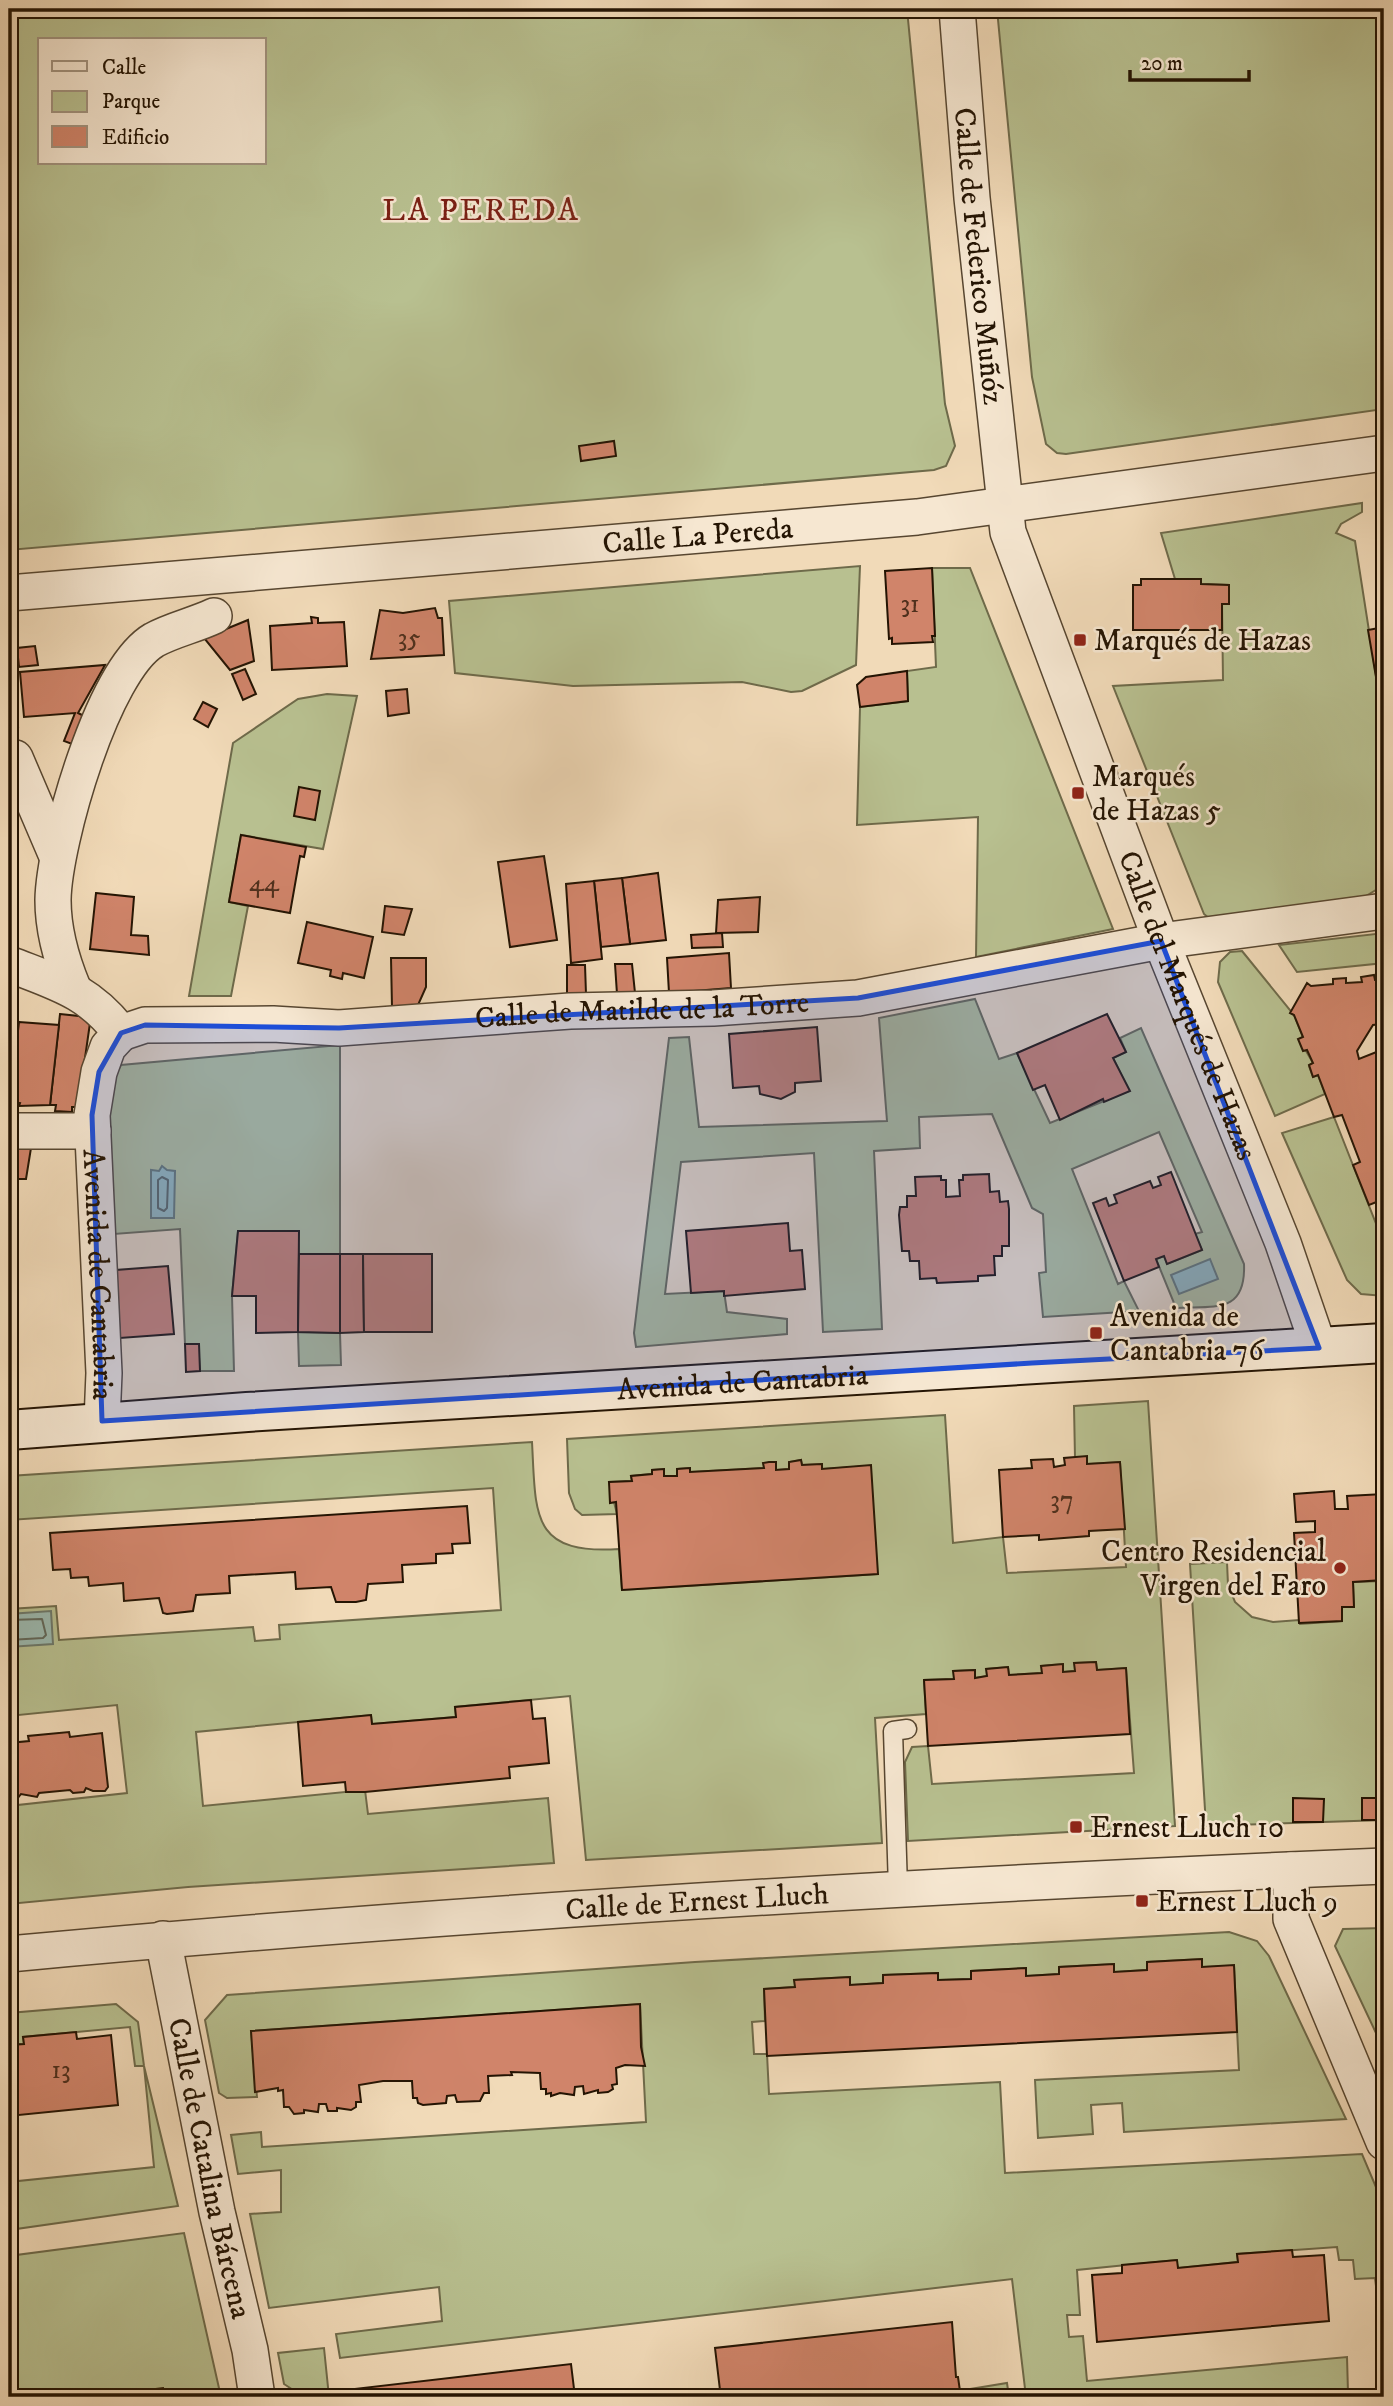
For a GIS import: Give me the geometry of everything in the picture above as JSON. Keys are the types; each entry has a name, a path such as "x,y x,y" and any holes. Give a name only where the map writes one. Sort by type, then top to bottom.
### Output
{"main road":[{"name":"Avenida de Cantabria","path":"9,1430 102,1421 1384,1343"}],"street":[{"name":"Calle de Federico Muñóz","path":"957,9 989,375 1006,503"},
{"name":"Calle La Pereda","path":"9,593 917,517 1384,453"},
{"name":"Calle del Marqués de Hazas","path":"1006,503 1008,532 1161,941 1283,1243 1319,1348"},
{"path":"73,988 55,933 53,899 57,856 82,771 118,682 153,641 214,616"},
{"path":"15,758 57,856"},
{"name":"Calle de Matilde de la Torre","path":"121,1033 145,1025 273,1024 338,1028 570,1011 713,1008 858,998 1161,941 1384,911"},
{"path":"9,964 73,988 107,1015 121,1033 108,1047 99,1072 92,1115 93,1131 9,1131"},
{"name":"Avenida de Cantabria","path":"93,1131 104,1373 102,1421"},
{"name":"Calle de Ernest Lluch","path":"9,1954 275,1928 898,1888 1384,1866"},
{"path":"1291,1870 1291,1919 1384,2142"},
{"name":"Calle de Catalina Bárcena","path":"163,1939 217,2212 250,2350 257,2397"}],"lane":[{"path":"898,1888 893,1731 907,1729"}],"highlighted area":[{"path":"1161,941 1319,1348 1032,1363 102,1421 92,1115 99,1072 121,1033 145,1025 339,1028 858,998"}],"green space":[{"path":"9,9 907,9 945,404 955,446 946,466 934,470 9,550"},
{"path":"997,9 1384,9 1384,409 1066,454 1057,453 1046,444 1032,377"},
{"path":"1362,503 1362,512 1341,524 1336,533 1355,541 1384,727 1384,885 1361,899 1210,919 1204,914 1113,686 1223,680 1222,604 1229,604 1229,585 1201,584 1201,579 1175,579 1161,533"},
{"path":"860,566 856,665 802,691 791,692 742,682 573,686 455,673 449,601"},
{"path":"932,568 970,568 1113,929 976,957 978,817 857,825 860,707 908,701 907,671 936,667"},
{"path":"327,694 357,696 323,849 241,835 229,902 248,906 231,996 189,996 233,743 298,699"},
{"path":"1384,933 1384,963 1297,972 1279,945"},
{"path":"1242,951 1294,1015 1303,1037 1299,1039 1313,1063 1309,1066 1313,1077 1318,1075 1325,1094 1275,1116 1218,982 1220,962 1230,952"},
{"path":"975,999 999,1059 1017,1053 1050,1123 1129,1091 1113,1058 1126,1052 1120,1038 1141,1028 1244,1264 1240,1292 1234,1299 1215,1306 1176,1308 1156,1259 1164,1256 1167,1264 1202,1250 1195,1234 1202,1232 1159,1132 1072,1169 1118,1284 1124,1281 1139,1311 1043,1317 1039,1273 1046,1272 1043,1214 1032,1208 992,1114 919,1117 920,1148 874,1151 882,1329 823,1332 814,1153 681,1162 665,1294 724,1291 727,1312 787,1319 787,1334 636,1347 634,1333 669,1038 689,1037 699,1127 887,1121 879,1018"},
{"path":"340,1045 340,1254 299,1254 298,1231 238,1231 232,1296 234,1371 200,1371 198,1344 185,1344 180,1229 114,1234 107,1089 121,1065"},
{"path":"1334,1117 1384,1244 1384,1296 1361,1294 1347,1280 1282,1133"},
{"path":"298,1332 340,1333 341,1365 299,1366"},
{"path":"1148,1401 1175,1826 908,1841 905,1762 912,1747 928,1746 932,1784 1134,1773 1126,1668 1097,1670 1096,1662 1075,1663 1075,1671 1063,1672 1062,1664 1042,1666 1042,1673 1009,1675 1008,1667 987,1669 987,1676 975,1678 974,1670 954,1671 954,1679 924,1680 926,1714 875,1718 882,1843 586,1860 570,1696 455,1707 456,1717 372,1724 371,1715 196,1732 203,1806 365,1790 368,1814 548,1798 554,1863 188,1887 9,1904 9,1806 127,1793 117,1705 9,1716 9,1609 56,1606 59,1640 253,1627 255,1641 280,1639 279,1625 501,1610 493,1488 9,1520 9,1476 532,1442 535,1490 544,1525 553,1537 568,1545 590,1549 619,1549 622,1590 877,1574 870,1466 822,1469 822,1464 802,1465 801,1460 789,1462 789,1469 776,1470 776,1463 764,1463 764,1468 690,1472 689,1468 678,1469 677,1476 664,1476 664,1469 652,1470 652,1474 631,1476 632,1481 609,1482 617,1514 582,1515 575,1509 569,1493 567,1439 945,1415 953,1543 1003,1537 1007,1573 1126,1567 1120,1462 1087,1464 1075,1458 1074,1406"},
{"path":"1227,1562 1228,1585 1235,1602 1252,1617 1273,1622 1299,1620 1300,1624 1342,1621 1341,1607 1354,1606 1353,1582 1384,1581 1384,1820 1206,1826 1190,1564"},
{"path":"1384,1928 1384,2050 1335,1946 1343,1929"},
{"path":"1229,1932 1257,1941 1269,1956 1346,2119 1124,2132 1122,2103 1091,2105 1093,2134 1038,2138 1035,2080 1239,2070 1234,1966 1202,1967 1202,1959 1147,1962 1147,1970 1114,1972 1113,1964 1059,1967 1059,1974 1026,1976 1025,1968 971,1971 971,1979 938,1980 937,1973 883,1975 883,1983 850,1985 849,1977 795,1980 795,1987 764,1989 765,2021 752,2022 754,2054 767,2054 769,2094 1000,2082 1005,2173 1362,2154 1384,2206 1384,2351 1375,2278 1355,2279 1353,2260 1339,2260 1337,2247 1237,2254 1238,2262 1178,2268 1176,2260 1077,2270 1080,2315 1067,2315 1069,2337 1083,2336 1087,2381 1347,2357 1348,2392 1384,2389 1384,2397 1026,2397 1012,2279 340,2358 336,2334 442,2321 439,2287 269,2308 250,2214 281,2212 281,2170 238,2174 231,2135 261,2132 262,2147 646,2122 640,2004 251,2031 257,2097 227,2098 219,2093 205,2020 227,1995 695,1962"},
{"path":"116,2004 138,2022 144,2066 135,2066 130,2027 23,2037 24,2044 9,2045 9,2013"},
{"path":"144,2066 178,2206 9,2230 9,2182 154,2167"},
{"path":"184,2233 221,2397 9,2397 9,2256"},
{"path":"324,2348 329,2397 304,2397 284,2384 278,2353"},
{"path":"1007,2383 1009,2397 938,2397 938,2391 946,2393"}],"water":[{"path":"162,1166 175,1171 174,1218 151,1218 151,1170 159,1171"},
{"path":"1210,1259 1218,1279 1179,1294 1171,1275"},
{"path":"51,1611 53,1644 9,1647 9,1614"}],"building":[{"path":"614,441 616,456 581,461 579,446"},
{"path":"932,568 933,642 892,644 892,638 889,639 885,571"},
{"path":"1141,579 1201,579 1201,584 1229,585 1229,604 1222,604 1222,630 1133,630 1133,585 1141,585"},
{"path":"435,608 438,618 442,618 444,655 371,659 380,610 403,613"},
{"path":"311,617 318,618 318,623 344,622 347,666 272,670 270,626 312,623"},
{"path":"248,620 254,661 230,670 204,638"},
{"path":"1384,627 1384,675 1376,677 1368,630"},
{"path":"35,646 38,665 19,667 17,648"},
{"path":"105,665 78,713 90,719 80,747 64,741 75,713 24,717 20,672"},
{"path":"245,669 256,694 243,700 232,674"},
{"path":"907,671 908,701 860,707 857,685 866,677"},
{"path":"9,672 18,727 9,728"},
{"path":"407,689 409,713 388,716 386,691"},
{"path":"203,702 217,709 208,727 194,719"},
{"path":"299,787 320,791 315,820 294,816"},
{"path":"241,835 306,847 304,857 300,856 290,913 229,902"},
{"path":"544,856 557,940 510,947 498,862"},
{"path":"658,873 666,940 630,944 622,878"},
{"path":"622,878 630,944 601,947 594,881"},
{"path":"594,881 602,959 571,963 566,884"},
{"path":"96,893 134,897 131,935 148,936 149,955 90,949"},
{"path":"760,897 758,932 716,933 718,900"},
{"path":"385,906 412,909 404,935 382,932"},
{"path":"307,922 373,937 364,978 343,973 342,979 330,976 331,970 298,963"},
{"path":"722,933 723,947 692,948 691,935"},
{"path":"729,953 731,988 669,993 667,958"},
{"path":"391,958 426,958 426,987 418,1005 392,1007"},
{"path":"615,964 632,964 635,993 617,994"},
{"path":"567,965 585,965 586,994 567,995"},
{"path":"1374,975 1375,980 1384,979 1384,1049 1384,1199 1369,1205 1353,1165 1360,1162 1342,1115 1334,1117 1318,1075 1313,1077 1309,1065 1313,1063 1307,1050 1303,1051 1298,1039 1303,1037 1294,1015 1290,1013 1307,983 1311,986 1333,984 1333,979 1346,978 1346,983 1362,982 1361,977","holes":["1381,1024 1384,1049 1359,1059 1357,1051 1373,1025"]},
{"path":"60,1014 88,1017 90,1023 78,1107 72,1107 72,1112 55,1111 56,1105 50,1105"},
{"path":"1107,1014 1126,1052 1113,1058 1130,1091 1104,1102 1103,1099 1060,1120 1045,1085 1033,1090 1017,1053"},
{"path":"9,1021 19,1022 10,1102 9,1102"},
{"path":"19,1022 59,1025 50,1105 19,1106 20,1103 10,1102"},
{"path":"817,1027 821,1081 795,1083 795,1092 781,1099 760,1094 759,1086 733,1088 729,1034"},
{"path":"10,1147 31,1148 26,1179 9,1179"},
{"path":"1171,1172 1202,1250 1167,1264 1164,1256 1156,1259 1159,1267 1124,1281 1093,1203 1106,1198 1109,1206 1117,1203 1114,1195 1150,1181 1153,1188 1161,1185 1158,1177"},
{"path":"989,1174 990,1192 999,1191 1000,1202 1008,1201 1009,1209 1009,1246 1002,1246 1002,1256 994,1256 995,1275 978,1276 978,1281 937,1283 936,1278 920,1279 919,1261 910,1261 909,1251 902,1251 899,1215 900,1207 907,1207 907,1196 916,1196 915,1177 941,1176 941,1180 946,1180 946,1197 960,1196 959,1180 963,1180 963,1175"},
{"path":"788,1223 790,1251 802,1250 805,1289 724,1296 724,1291 691,1293 686,1231"},
{"path":"238,1231 299,1231 298,1332 256,1333 256,1296 232,1296"},
{"path":"299,1254 340,1254 340,1333 298,1332"},
{"path":"340,1254 363,1254 364,1332 340,1333"},
{"path":"363,1254 432,1254 432,1332 364,1332"},
{"path":"168,1266 174,1334 120,1338 116,1270"},
{"path":"185,1344 199,1344 200,1371 186,1372"},
{"path":"1087,1456 1087,1464 1120,1462 1125,1529 1089,1531 1089,1536 1039,1540 1039,1535 1003,1537 999,1470 1032,1468 1031,1460 1053,1459 1054,1467 1065,1465 1064,1458"},
{"path":"801,1460 802,1465 822,1464 822,1469 871,1465 878,1574 622,1590 616,1502 610,1503 609,1482 632,1481 631,1476 652,1474 652,1470 664,1469 664,1476 677,1476 677,1469 690,1468 690,1472 764,1468 763,1463 776,1462 776,1470 789,1469 789,1462"},
{"name":"Centro Residencial Virgen del Faro","path":"1334,1491 1335,1509 1348,1509 1347,1496 1384,1494 1384,1580 1353,1582 1354,1607 1342,1607 1342,1621 1299,1623 1294,1533 1315,1532 1315,1521 1296,1522 1294,1494"},
{"path":"467,1506 470,1543 452,1544 453,1553 436,1554 436,1563 402,1565 403,1582 368,1584 366,1600 356,1602 336,1602 331,1587 296,1589 295,1572 229,1576 230,1593 196,1595 193,1611 167,1614 163,1613 159,1598 124,1601 123,1583 89,1586 88,1577 71,1578 70,1569 53,1570 50,1533"},
{"path":"1096,1662 1097,1670 1126,1668 1130,1734 928,1746 924,1680 954,1679 953,1671 975,1670 975,1678 987,1676 986,1669 1008,1667 1009,1675 1042,1673 1041,1666 1063,1664 1063,1672 1075,1671 1074,1663"},
{"path":"531,1700 533,1719 545,1718 549,1763 509,1767 510,1778 365,1792 346,1792 345,1782 303,1786 298,1722 371,1715 372,1724 456,1717 455,1707"},
{"path":"69,1732 70,1737 102,1733 108,1787 105,1791 86,1788 84,1792 73,1793 70,1790 39,1793 37,1797 21,1794 17,1799 9,1800 9,1743 29,1741 28,1736"},
{"path":"1293,1798 1324,1799 1323,1822 1293,1822"},
{"path":"1362,1798 1384,1798 1384,1820 1362,1820"},
{"path":"1202,1959 1202,1967 1234,1965 1237,2032 767,2056 764,1989 795,1987 794,1980 850,1977 850,1985 883,1983 883,1975 938,1973 938,1980 971,1979 971,1971 1026,1968 1026,1976 1059,1974 1059,1967 1114,1964 1114,1972 1147,1970 1147,1962"},
{"path":"640,2004 641,2047 645,2066 625,2065 616,2068 617,2084 612,2085 613,2089 608,2092 598,2093 598,2090 584,2094 583,2086 575,2087 574,2095 560,2093 551,2096 551,2093 546,2094 546,2089 541,2089 540,2073 511,2072 512,2075 488,2076 489,2093 484,2093 480,2101 457,2102 455,2095 447,2096 446,2103 423,2105 418,2103 417,2098 413,2098 412,2081 383,2081 359,2085 361,2102 356,2102 356,2107 351,2110 337,2108 337,2111 328,2111 326,2104 319,2104 318,2112 304,2110 304,2113 294,2114 289,2107 284,2107 283,2090 278,2091 278,2088 255,2092 251,2031"},
{"path":"76,2032 77,2039 111,2035 118,2105 9,2116 9,2045 24,2044 23,2037"},
{"path":"1292,2250 1293,2257 1324,2255 1329,2321 1097,2342 1092,2275 1122,2273 1122,2265 1177,2260 1178,2268 1238,2262 1237,2254"},
{"path":"952,2322 956,2377 960,2391 938,2391 938,2397 723,2397 720,2390 715,2348"},
{"path":"571,2364 575,2397 329,2397 328,2392"},
{"path":"163,2388 164,2397 131,2397 131,2392"}],"place":[{"name":"Marqués de Hazas","path":"1080,640"},
{"name":"Marqués de Hazas 5","path":"1078,793"},
{"name":"Avenida de Cantabria 76","path":"1096,1333"},
{"name":"Centro Residencial Virgen del Faro","path":"1340,1568"},
{"name":"Ernest Lluch 10","path":"1076,1827"},
{"name":"Ernest Lluch 9","path":"1142,1901"}],"district":[{"name":"LA PEREDA","path":"481,209"}]}
